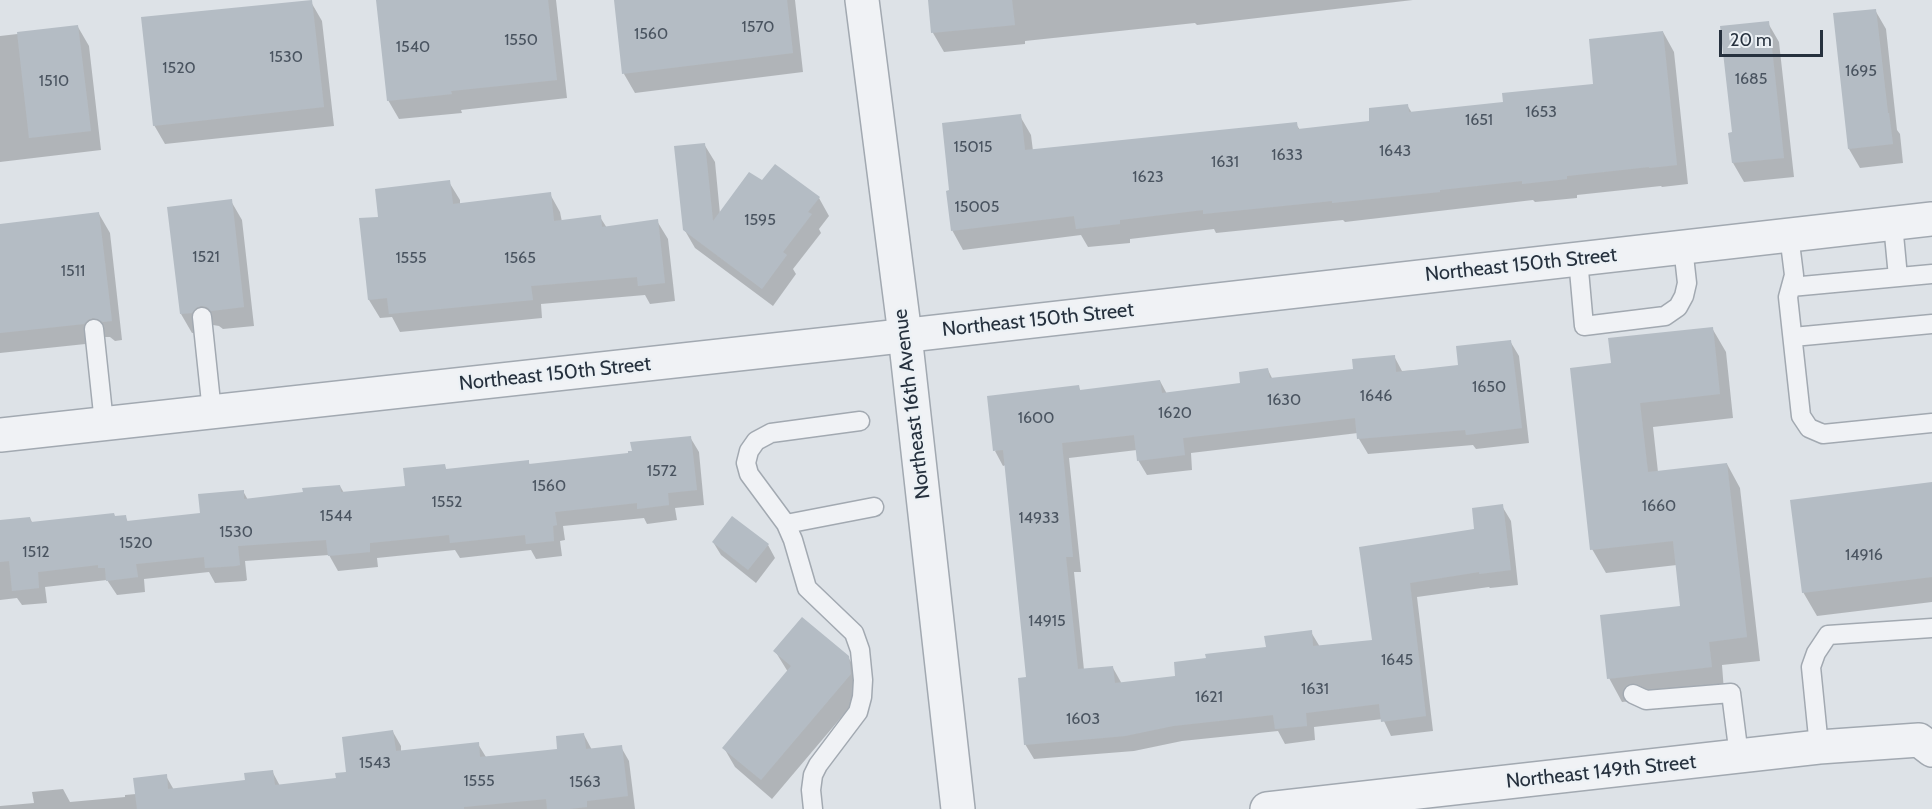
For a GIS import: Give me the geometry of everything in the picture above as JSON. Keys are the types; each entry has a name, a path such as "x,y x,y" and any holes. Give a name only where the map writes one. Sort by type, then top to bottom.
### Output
{"street":[{"name":"Northeast 16th Avenue","path":"862,0 905,335 958,809"},
{"name":"Northeast 150th Street","path":"0,435 1932,219"},
{"name":"Northeast 149th Street","path":"1267,809 1819,747 1919,740 1932,750"}],"lane":[{"path":"1893,224 1898,277"},
{"path":"1789,235 1794,275 1788,297 1801,416 1809,428 1823,434 1932,423"},
{"path":"1578,259 1584,326 1665,316 1678,308 1687,283 1683,247"},
{"path":"1791,287 1932,274"},
{"path":"202,317 212,412"},
{"path":"1793,337 1932,324"},
{"path":"94,329 104,423"},
{"path":"813,809 811,790 813,775 858,712 863,680 860,650 854,633 807,588 786,524 749,474 746,463 749,451 756,441 771,433 860,421"},
{"path":"786,524 874,507"},
{"path":"1819,747 1811,668 1816,653 1828,635 1932,628"},
{"path":"1633,694 1646,700 1731,693 1738,756"}],"building":[{"path":"312,0 324,107 153,126 141,17"},
{"path":"376,0 548,0 557,80 451,91 452,94 387,101"},
{"path":"614,0 787,0 793,53 622,74"},
{"path":"928,0 1012,0 1015,25 931,33"},
{"path":"1876,9 1893,144 1848,149 1833,13"},
{"path":"1769,21 1784,158 1732,163 1728,133 1732,132 1720,26"},
{"path":"78,25 91,131 29,138 17,32"},
{"path":"1663,31 1677,165 1567,176 1567,179 1522,184 1522,181 1332,203 1332,201 1203,214 1203,210 1120,220 1120,224 1076,229 1074,216 951,231 942,123 1021,114 1025,150 1297,122 1298,129 1369,121 1369,108 1408,104 1409,112 1503,102 1502,93 1593,84 1589,39"},
{"path":"705,143 713,221 749,172 762,180 775,164 820,197 808,212 812,214 783,252 787,255 762,289 683,230 674,146"},
{"path":"450,180 453,204 551,192 554,221 601,215 602,227 658,219 665,283 638,286 637,277 531,286 533,300 389,314 387,298 368,300 359,218 378,217 375,189"},
{"path":"232,199 244,307 211,311 201,306 192,313 180,314 167,207"},
{"path":"99,212 112,321 103,322 93,318 84,324 0,333 0,224"},
{"path":"1713,327 1720,394 1640,403 1648,472 1727,463 1747,637 1709,642 1712,667 1607,679 1600,615 1680,606 1673,541 1590,550 1570,368 1611,363 1608,338"},
{"path":"1511,340 1522,428 1466,435 1465,430 1357,439 1355,418 1183,438 1185,455 1137,461 1134,435 1062,443 1073,557 1066,557 1078,669 1113,666 1115,683 1175,676 1174,662 1206,658 1205,654 1266,647 1264,636 1312,630 1313,646 1372,640 1359,547 1474,529 1472,508 1503,504 1511,570 1479,574 1479,572 1410,583 1426,716 1381,722 1379,704 1306,713 1307,726 1275,729 1273,715 1173,726 1125,736 1024,745 1018,678 1026,677 1003,450 993,451 987,396 1079,385 1080,390 1160,380 1162,393 1240,383 1239,372 1268,368 1270,378 1353,369 1352,359 1395,355 1396,372 1458,365 1456,346"},
{"path":"691,436 697,490 668,493 669,505 637,509 637,503 555,512 557,525 553,526 554,541 526,544 525,535 450,543 449,535 370,543 370,552 328,556 326,540 238,546 240,565 236,566 205,568 204,557 136,564 138,577 106,581 105,568 98,568 98,565 38,572 39,588 12,591 9,561 0,562 0,520 30,517 31,522 114,513 115,516 126,515 127,521 200,513 198,494 244,490 244,499 303,492 302,488 340,485 341,492 405,486 403,468 445,464 446,469 529,460 529,464 628,453 632,451 630,442"},
{"path":"1932,482 1932,577 1802,593 1790,500"},
{"path":"732,516 769,544 748,570 712,542"},
{"path":"802,617 849,656 851,674 761,780 722,748 791,666 773,651"},
{"path":"393,730 396,751 479,742 480,757 557,749 556,736 584,733 586,749 622,745 628,796 587,801 587,807 569,809 547,809 546,799 464,807 464,809 137,809 133,778 167,774 168,789 245,780 244,773 273,770 275,785 336,778 335,773 346,772 342,737"}]}
